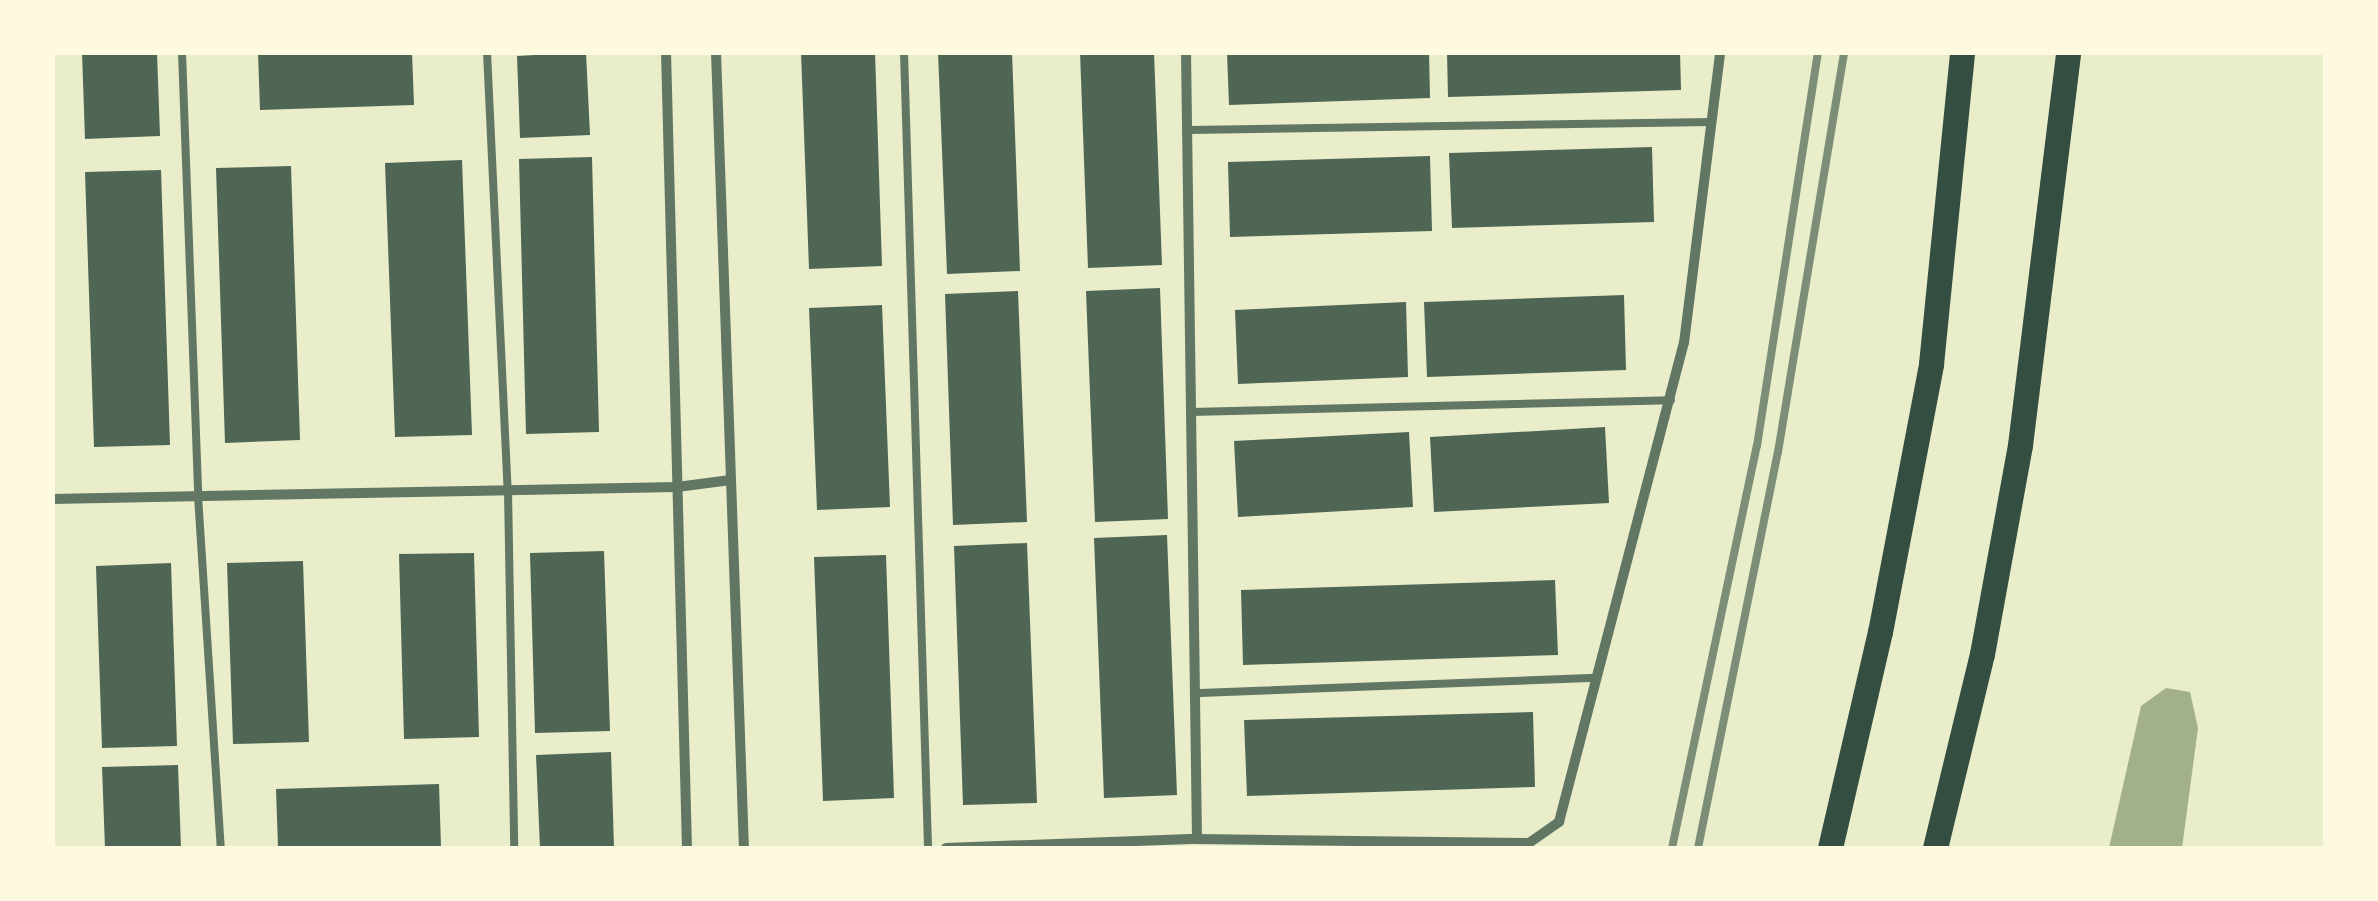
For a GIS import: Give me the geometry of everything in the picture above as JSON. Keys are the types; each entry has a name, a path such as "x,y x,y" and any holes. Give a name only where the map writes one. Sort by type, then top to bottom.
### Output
{"main road":[{"path":"1830,848 1880,632 1931,364 1962,52"},
{"path":"1935,848 1982,654 2020,445 2068,52"}],"street":[{"path":"666,52 687,848"},
{"path":"716,52 744,848"},
{"path":"1186,52 1200,694 1197,839"},
{"path":"946,848 1197,839 1530,842 1559,822 1670,400 1699,250 1720,52"},
{"path":"52,500 677,486 731,480"}],"lane":[{"path":"182,52 198,496 221,848"},
{"path":"487,52 508,490 514,848"},
{"path":"904,52 928,848"},
{"path":"1189,130 1712,122"},
{"path":"1192,412 1670,400"},
{"path":"1200,694 1597,678"}],"shaded area":[{"path":"2166,688 2190,692 2198,728 2182,848 2109,848 2141,706"}],"building":[{"path":"82,52 157,52 160,136 85,139"},
{"path":"258,52 412,52 414,105 260,110"},
{"path":"586,52 590,135 520,138 517,56"},
{"path":"801,52 875,52 882,266 809,269"},
{"path":"938,52 1012,52 1020,271 947,274"},
{"path":"1080,52 1154,52 1162,265 1088,268"},
{"path":"1227,52 1429,52 1430,98 1229,105"},
{"path":"1447,52 1680,52 1681,90 1448,97"},
{"path":"1652,147 1654,222 1452,228 1449,153"},
{"path":"1430,156 1432,231 1230,237 1228,162"},
{"path":"592,157 599,432 526,434 519,159"},
{"path":"462,160 472,435 395,437 385,163"},
{"path":"291,166 300,440 225,443 216,168"},
{"path":"161,170 170,445 94,447 85,172"},
{"path":"1160,288 1168,519 1095,522 1086,291"},
{"path":"1018,291 1027,522 953,525 945,294"},
{"path":"1624,295 1626,370 1427,377 1424,302"},
{"path":"1406,302 1408,377 1238,384 1235,310"},
{"path":"882,305 890,507 817,510 809,308"},
{"path":"1605,427 1609,503 1434,512 1430,437"},
{"path":"1409,432 1413,507 1238,517 1234,441"},
{"path":"1167,535 1177,795 1104,798 1094,538"},
{"path":"1027,543 1037,803 963,805 954,546"},
{"path":"604,551 610,731 535,733 530,553"},
{"path":"474,553 479,737 404,739 399,554"},
{"path":"886,555 894,798 823,801 814,557"},
{"path":"303,561 309,742 233,744 227,563"},
{"path":"171,563 177,746 102,748 96,566"},
{"path":"1555,580 1558,655 1243,665 1241,590"},
{"path":"1533,712 1535,787 1247,796 1244,720"},
{"path":"611,752 614,848 540,848 536,755"},
{"path":"178,765 181,848 105,848 102,767"},
{"path":"439,784 441,848 278,848 276,789"}],"railway":[{"path":"1672,848 1757,446 1818,52"},
{"path":"1698,848 1778,452 1844,52"}]}
